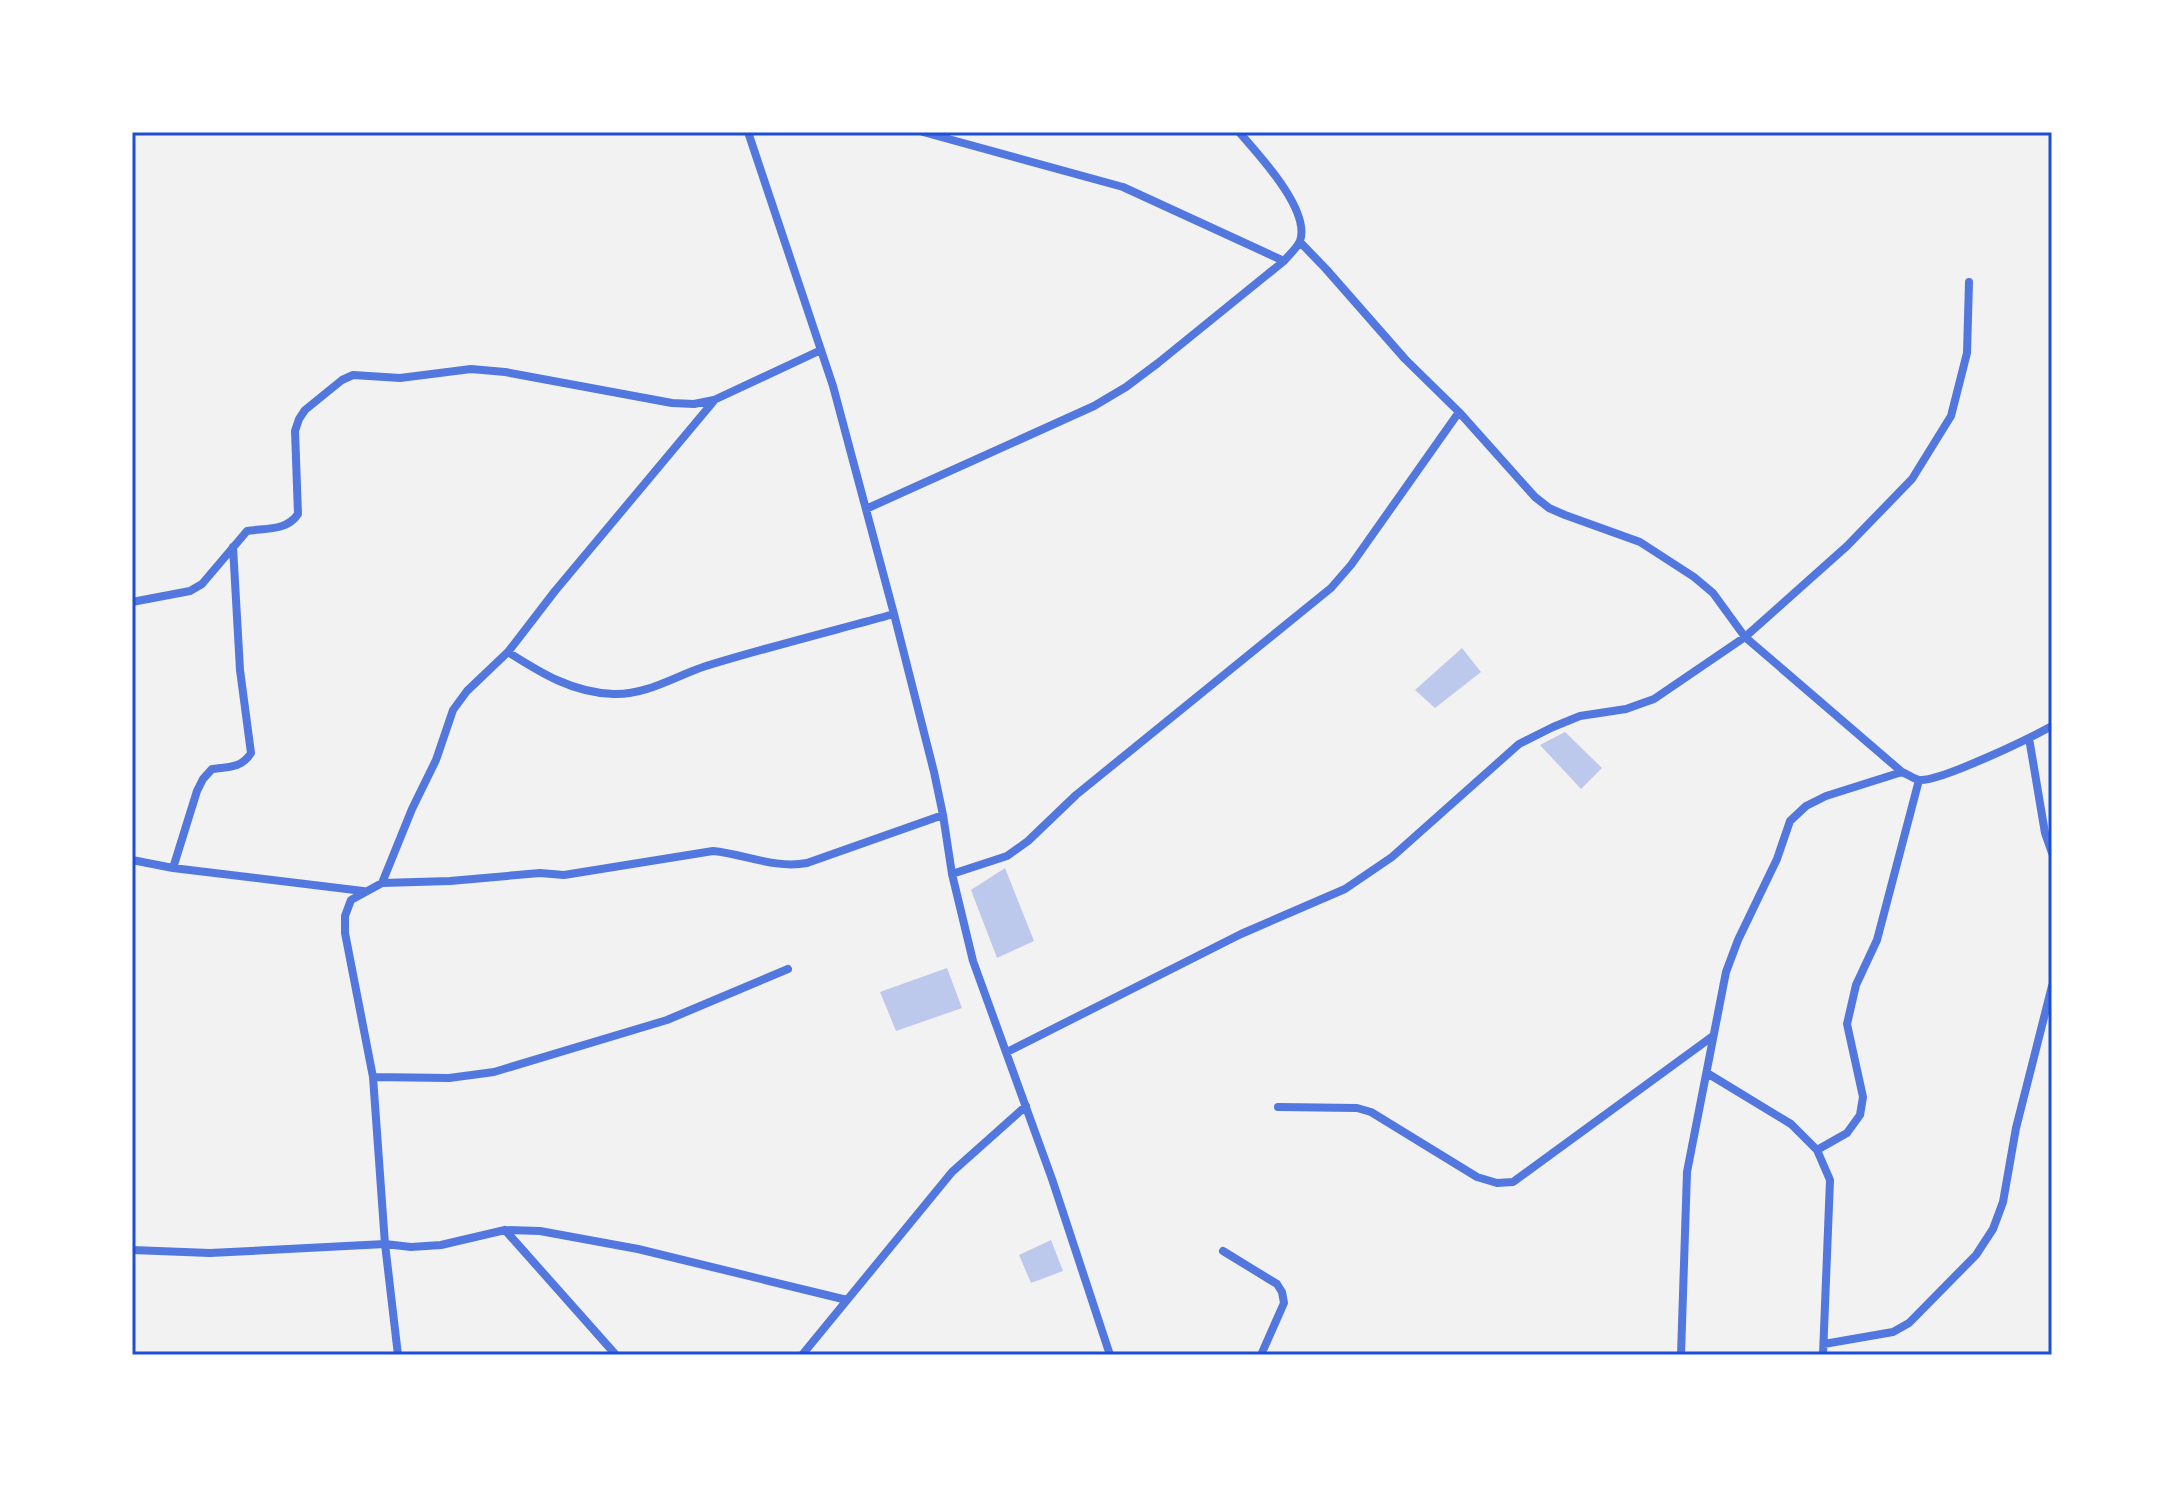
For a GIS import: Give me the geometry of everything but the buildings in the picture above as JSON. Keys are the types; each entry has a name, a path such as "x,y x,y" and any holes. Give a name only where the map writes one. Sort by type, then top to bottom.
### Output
{"street":[{"path":"748,132 821,350 866,509 943,815 952,874 973,961 1026,1106 1110,1355"},
{"path":"923,132 1123,187 1284,261"},
{"path":"866,509 1094,406 1126,387 1284,261 1300,242 1301,222 1287,192 1239,132"},
{"path":"1300,242 1405,359 1459,412 1542,503 1565,515 1640,542 1694,577 1713,593 1745,637 1902,772 1919,780 1941,776 2052,726"},
{"path":"1007,1052 1241,934 1345,889 1392,857 1519,744 1580,716 1626,709 1654,699 1745,637 1847,546 1912,479 1951,416 1967,353 1969,282"},
{"path":"132,602 190,591 202,584 247,531 292,523 298,514 295,431 299,419 305,410 342,380 353,375 400,378 471,369 505,372 672,403 694,404 714,400 821,350"},
{"path":"382,883 436,760 453,710 467,691 508,652 714,400"},
{"path":"952,874 1007,856 1028,841 1076,795 1331,588 1351,565 1459,412"},
{"path":"173,868 203,779 212,769 239,766 251,753 240,670 233,547"},
{"path":"508,652 552,679 578,689 614,694 643,691 704,667 894,614"},
{"path":"2029,738 2045,833 2052,853"},
{"path":"1681,1355 1687,1172 1726,972 1777,859 1790,821 1806,806 1826,796 1902,772"},
{"path":"1817,1150 1847,1133 1860,1115 1863,1097 1847,1024 1856,985 1877,940 1919,780"},
{"path":"398,1355 385,1244 373,1077 345,933 345,916 351,900 382,883 540,873 564,875 713,851 796,865 943,815"},
{"path":"132,860 173,868 364,891"},
{"path":"373,1077 449,1078 494,1072 667,1020 788,969"},
{"path":"1824,1344 1893,1332 1909,1323 1985,1242 2003,1202 2016,1128 2052,986"},
{"path":"1278,1107 1357,1108 1371,1112 1477,1177 1497,1183 1513,1182 1713,1035"},
{"path":"1707,1073 1791,1124 1817,1150 1830,1180 1823,1355"},
{"path":"802,1355 952,1172 1026,1106"},
{"path":"132,1250 210,1253 385,1244 411,1247 441,1245 518,1229 638,1249 847,1300"},
{"path":"505,1230 616,1355"},
{"path":"1223,1251 1277,1284 1282,1292 1284,1303 1261,1355"}]}
